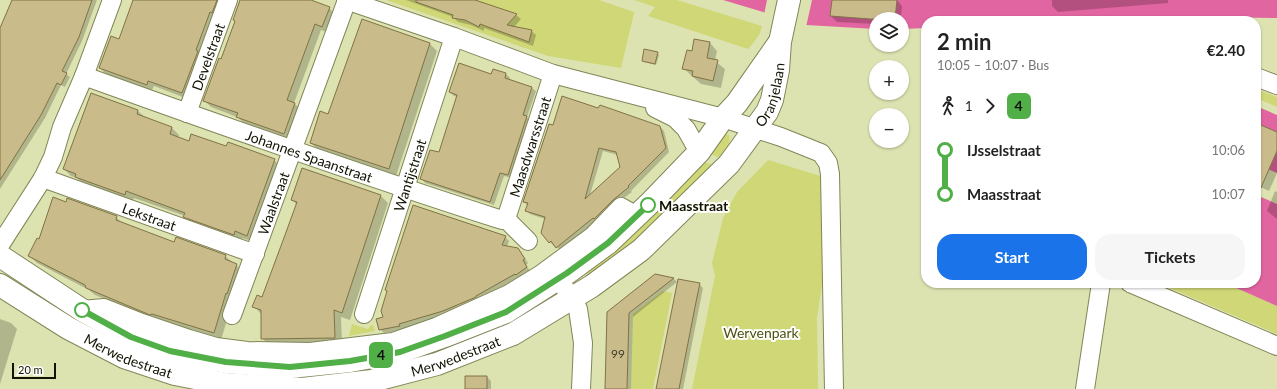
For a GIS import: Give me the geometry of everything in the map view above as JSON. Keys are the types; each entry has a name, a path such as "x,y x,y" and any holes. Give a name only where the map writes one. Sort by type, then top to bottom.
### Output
{"main road":[{"path":"780,42 789,0"},
{"name":"Oranjelaan","path":"723,118 737,102 780,42"},
{"name":"Oranjelaan","path":"761,120 772,100 778,70 780,42"},
{"name":"Oranjelaan","path":"761,120 757,107 765,63"},
{"path":"723,118 732,128 734,141 729,164"},
{"name":"Merwedestraat","path":"187,374 226,362 290,367 350,361 400,352 506,312 559,278 608,243 637,216 699,152 723,118"},
{"name":"Merwedestraat","path":"0,285 68,328 124,357 175,374 187,374 226,384 302,389 372,380 437,364 513,334 592,286 641,250 729,164 761,120"},
{"name":"Merwedestraat","path":"0,246 82,310 131,337 170,351 187,374"}],"street":[{"path":"0,246 43,178 54,157 62,127 84,76 112,0"},
{"name":"Develstraat","path":"187,113 228,0"},
{"path":"347,0 454,37 553,74 633,96 723,118 761,120 789,140 821,153 828,163 830,174 834,389"},
{"name":"Waalstraat","path":"232,315 347,0"},
{"name":"Wantijstraat","path":"364,314 454,37"},
{"name":"Maasdwarsstraat","path":"506,218 553,74"},
{"name":"Johannes Spaanstraat","path":"84,76 404,189 502,220 506,218"},
{"path":"1261,79 1277,85"},
{"path":"633,96 674,118 686,129 699,152"},
{"name":"Lekstraat","path":"43,178 255,254"},
{"name":"Merwedestraat","path":"82,310 104,308 189,339 216,346 247,351 310,352 393,342 436,327 509,294 540,275 593,236 621,207 637,216"},
{"path":"506,218 528,241"},
{"path":"559,278 578,309 583,343 582,389"},
{"path":"1085,389 1100,288"},
{"path":"1142,288 1277,346"}],"green space":[{"path":"386,0 599,0 634,13 621,68 548,56"},
{"path":"634,0 677,0 762,26 759,36 748,49 648,16 655,7"},
{"path":"1261,91 1277,97 1277,107 1261,100"},
{"path":"726,134 729,135 729,145 722,159 709,153"},
{"name":"Wervenpark","path":"768,160 840,182 836,191 817,318 818,389 692,389 715,276 712,263 723,218 737,192"},
{"path":"701,161 716,166 684,201 592,279 585,270"},
{"path":"1170,288 1236,288 1277,306 1277,334"},
{"path":"663,291 672,293 653,389 631,389 633,314"},
{"path":"352,324 368,329 371,325 373,325 375,331 349,336"}],"shaded area":[{"path":"723,0 1277,0 1277,18 1261,18 1261,16 921,16 921,28 909,29 909,12 869,12 869,29 806,25"},
{"path":"1261,108 1277,115 1277,306 1236,288 1261,288"}],"pier":[{"path":"767,0 812,0 806,27 764,15"},
{"path":"1261,166 1277,173 1277,204 1261,197"}],"building":[{"path":"12,0 92,0 79,37 62,71 67,73 61,85 57,83 41,115 0,180 0,28"},
{"path":"133,0 217,0 212,13 210,12 196,50 198,51 182,93 148,81 147,85 99,68 111,36 119,39"},
{"path":"240,0 311,0 330,7 322,27 315,24 287,100 295,103 284,134 236,117 238,113 203,101 235,21 233,20"},
{"path":"416,0 475,0 517,14 507,25 532,30 529,42 480,24 479,27 465,20 452,18 453,15 416,2"},
{"path":"832,0 897,0 896,12 869,12 869,19 830,16"},
{"path":"362,19 430,43 389,169 310,143 320,111 328,114"},
{"path":"694,39 710,42 707,58 718,60 713,81 692,76 693,71 682,69 687,50 692,51"},
{"path":"644,49 658,52 655,64 642,61"},
{"path":"459,63 491,74 493,69 506,73 505,78 532,87 523,115 527,116 508,175 500,173 490,202 420,179 430,150 439,152 457,95 449,92"},
{"path":"91,93 138,110 137,114 172,127 170,134 189,141 191,134 226,146 228,142 275,159 247,236 235,231 234,235 183,217 185,213 126,191 125,195 75,177 76,174 63,169"},
{"path":"562,96 598,108 600,105 660,126 666,148 628,186 629,187 613,200 594,219 593,218 556,248 551,241 549,243 541,233 545,217 525,211 528,203 523,202 549,124 553,125","holes":["599,148 616,152 620,167 585,199"]},
{"path":"1261,125 1277,132 1277,151 1261,188"},
{"path":"302,168 381,195 342,313 334,310 335,338 261,339 261,310 252,307 257,295 262,297 297,202 291,200"},
{"path":"53,197 66,202 67,198 117,216 116,220 174,242 176,237 226,255 225,259 237,264 227,294 226,293 214,333 152,314 150,315 86,288 85,285 28,256 37,238 39,239"},
{"path":"413,205 506,236 502,245 518,248 525,259 523,260 527,267 516,275 515,274 476,297 443,311 399,324 400,326 379,330 376,319 383,317 381,311 387,291 385,290"},
{"path":"655,274 674,278 629,313 627,389 605,389 607,312"},
{"path":"678,279 700,283 679,389 656,389"},
{"path":"465,376 487,376 487,389 465,389"}],"bus line":[{"name":"4","path":"82,310 131,337 170,351 226,362 290,367 350,361 400,352 506,312 567,273 608,243 648,205"}],"place":[{"name":"Maasstraat","path":"648,205"}]}
